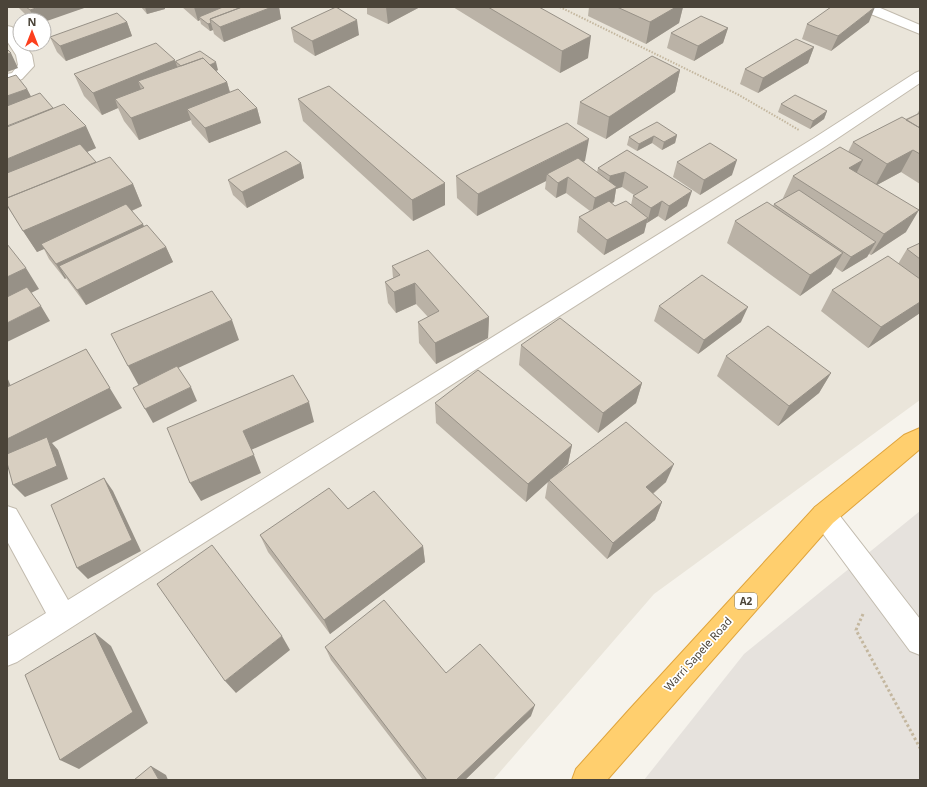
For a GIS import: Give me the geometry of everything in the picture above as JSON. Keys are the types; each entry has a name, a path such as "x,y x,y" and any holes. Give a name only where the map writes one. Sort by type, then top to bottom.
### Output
{"highway":[{"name":"Warri Sapele Road","path":"587,780 638,720 824,515 912,442 920,438"}],"street":[{"path":"866,7 920,30"},
{"path":"7,30 24,55 26,66 17,76 7,79"},
{"path":"7,652 820,142 920,76"},
{"path":"824,515 920,641"},
{"path":"7,517 63,618"}],"path":[{"path":"560,7 739,95 820,142"},
{"path":"876,583 856,630 920,748"}],"shaded area":[{"path":"7,7 920,7 920,400 654,594 493,780 7,780"},
{"path":"920,511 920,780 644,780 744,654"}],"building":[{"path":"26,7 39,7 30,10"},
{"path":"223,7 242,7 210,19 211,23 208,24 199,17"},
{"path":"242,7 272,7 220,27 210,19"},
{"path":"336,7 357,20 312,41 291,28"},
{"path":"488,7 539,7 591,36 562,51"},
{"path":"617,7 676,7 650,22"},
{"path":"831,7 875,7 838,36 807,24"},
{"path":"117,13 127,22 60,46 52,39 52,36"},
{"path":"701,16 728,28 698,46 671,33"},
{"path":"796,39 814,47 763,78 745,69"},
{"path":"156,43 175,60 93,93 74,74"},
{"path":"200,51 216,62 210,65 203,58 181,66 176,62 176,61"},
{"path":"652,56 680,70 609,117 580,102"},
{"path":"203,58 227,82 131,118 115,99 144,88 138,81"},
{"path":"16,75 27,89 7,96 7,78"},
{"path":"329,86 445,183 412,200 298,99"},
{"path":"238,89 257,108 205,128 187,109"},
{"path":"40,93 53,108 7,126 7,106"},
{"path":"795,95 827,111 813,121 781,104"},
{"path":"64,104 86,126 7,159 7,127"},
{"path":"920,113 920,128 906,120"},
{"path":"902,117 920,128 920,154 913,150 887,164 853,142"},
{"path":"657,122 677,135 664,142 654,136 639,144 629,137"},
{"path":"567,123 589,139 478,194 456,176"},
{"path":"710,143 737,160 704,180 677,162"},
{"path":"80,144 96,162 7,198 7,173"},
{"path":"840,147 863,160 849,168 919,210 884,234 793,176"},
{"path":"627,150 692,191 669,206 662,201 651,208 633,196 648,187 625,172 610,176 598,168"},
{"path":"286,151 301,163 242,192 228,180"},
{"path":"110,157 133,184 23,231 7,205 7,198"},
{"path":"578,158 617,187 595,198 568,177 558,183 547,174"},
{"path":"799,190 876,242 851,257 774,204"},
{"path":"609,201 615,206 626,201 648,218 607,240 579,217"},
{"path":"767,202 843,253 810,275 735,221"},
{"path":"126,204 143,224 56,264 41,244"},
{"path":"147,225 166,247 77,290 59,266"},
{"path":"920,243 920,259 907,249"},
{"path":"7,244 26,268 7,277"},
{"path":"428,250 489,317 435,343 418,322 439,311 415,283 394,292 385,282 400,275 392,266"},
{"path":"888,256 920,279 920,302 881,327 832,290"},
{"path":"702,275 748,307 704,340 659,306"},
{"path":"27,287 41,306 7,323 7,297"},
{"path":"212,291 232,320 128,366 111,334"},
{"path":"560,318 642,383 603,413 521,345"},
{"path":"768,326 831,373 789,406 726,356"},
{"path":"86,349 110,388 7,439 7,387"},
{"path":"177,366 191,387 145,409 133,388"},
{"path":"478,370 572,445 528,484 435,403"},
{"path":"293,375 309,402 243,431 254,455 190,483 167,428"},
{"path":"626,422 674,464 646,487 662,502 613,543 549,480"},
{"path":"47,437 57,466 13,485 7,463 7,454"},
{"path":"104,478 132,540 77,568 51,505"},
{"path":"329,488 348,509 374,491 423,546 324,620 260,535"},
{"path":"212,545 282,636 225,681 157,584"},
{"path":"384,600 446,673 480,644 535,705 456,780 427,780 325,647"},
{"path":"95,633 133,712 60,760 25,675"},
{"path":"151,766 159,780 134,780"}]}
